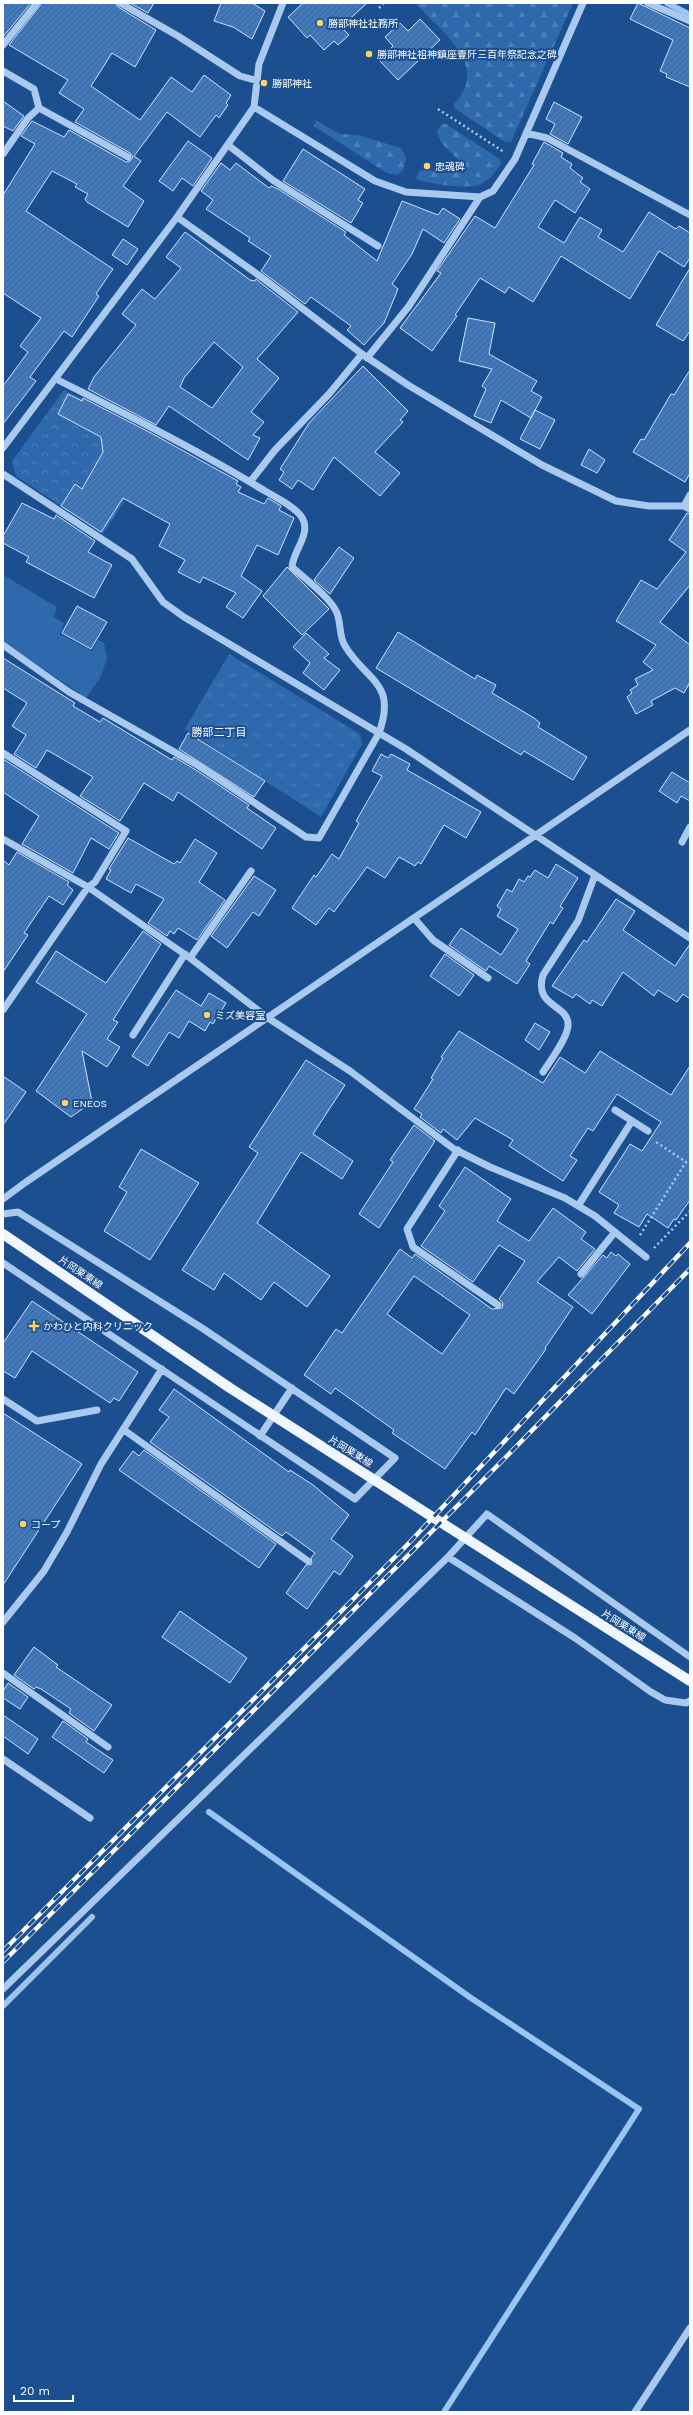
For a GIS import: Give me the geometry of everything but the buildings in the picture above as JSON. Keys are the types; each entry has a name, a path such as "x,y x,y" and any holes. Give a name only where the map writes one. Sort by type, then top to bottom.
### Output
{"main road":[{"name":"片岡栗東線","path":"3,1234 230,1388 690,1681"}],"street":[{"path":"3,45 37,3"},
{"path":"120,3 178,36 240,76 258,81"},
{"path":"3,448 177,217 254,107 260,64 284,3"},
{"path":"254,107 375,181 406,192 480,197 493,191 515,158 582,3"},
{"path":"648,3 690,22"},
{"path":"3,71 34,90 38,108 128,157"},
{"path":"3,154 28,118 38,108"},
{"path":"526,133 547,138 690,215"},
{"path":"228,145 274,181 378,246"},
{"path":"250,482 275,450 365,356 409,306 480,197"},
{"path":"177,217 365,356 542,465 616,501 631,504 687,508 690,495"},
{"path":"3,645 69,692 199,766 306,837 319,838 379,733 385,705 383,692 374,678 350,654 343,643 337,613 332,605 292,567 293,560 303,540 305,526 300,515 250,482 163,433 56,379"},
{"path":"3,474 132,559 163,602 184,617 379,733 690,938"},
{"path":"3,1199 690,730"},
{"path":"3,754 126,831 95,882 88,887 3,1010"},
{"path":"682,842 690,827"},
{"path":"3,839 88,887 188,956 268,1018 350,1071 458,1150 490,1167 565,1198 595,1216 646,1257"},
{"path":"133,1035 188,956 251,871"},
{"path":"543,1072 567,1033 568,1025 567,1018 545,999 541,984 543,975 578,921 595,875"},
{"path":"414,918 433,940 488,978"},
{"path":"615,1110 648,1132"},
{"path":"578,1206 632,1121"},
{"path":"458,1150 407,1229 413,1247 498,1305"},
{"path":"3,1214 18,1212 202,1328 395,1458 355,1499 3,1263"},
{"path":"581,1274 615,1232"},
{"path":"3,1622 44,1571 67,1532 101,1464 162,1369"},
{"path":"260,1436 292,1388"},
{"path":"3,1399 37,1422 97,1410"},
{"path":"124,1430 308,1560"},
{"path":"3,1989 448,1557 487,1514 690,1657"},
{"path":"448,1557 575,1638 651,1692 665,1700 686,1703 690,1701"},
{"path":"3,1673 108,1747"},
{"path":"3,1759 90,1818"},
{"path":"635,2412 690,2328"}],"path":[{"path":"379,8 384,3"},
{"path":"438,109 515,158"},
{"path":"633,1246 686,1162 649,1138 648,1132"},
{"path":"646,1257 690,1211"}],"green space":[{"path":"415,3 573,3 511,142 505,142 454,108 454,104 464,90 467,76 465,63 449,37"},
{"path":"316,120 339,134 358,135 401,148 406,158 403,170 397,175 385,172 314,126"},
{"path":"442,124 446,124 500,159 501,164 492,176 481,184 475,186 430,183 416,179 419,171 430,170 450,173 455,172 459,168 460,162 443,144 438,136 437,131"},
{"path":"64,390 165,439 103,534 16,476 12,461"},
{"path":"3,575 57,607 54,617 64,623 60,634 92,651 98,640 104,643 107,659 100,678 86,698 3,641"},
{"path":"229,654 360,734 362,744 321,817 185,729"}],"waterway":[{"path":"667,3 690,15"},
{"path":"209,1812 471,1998 639,2109 444,2412"},
{"path":"3,2006 92,1917"}],"railway":[{"path":"3,1951 409,1543 690,1243"},
{"path":"3,1962 507,1456 690,1269"}],"place":[{"name":"勝部神社社務所","path":"320,23"},
{"name":"勝部神社祖神鎮座壹阡三百年祭記念之碑","path":"369,54"},
{"name":"勝部神社","path":"264,83"},
{"name":"忠魂碑","path":"427,166"},
{"name":"ミズ美容室","path":"207,1015"},
{"name":"ENEOS","path":"65,1103"},
{"name":"かわひと内科クリニック","path":"34,1326"},
{"name":"コープ","path":"23,1524"}],"district":[{"name":"勝部二丁目","path":"219,732"}]}
